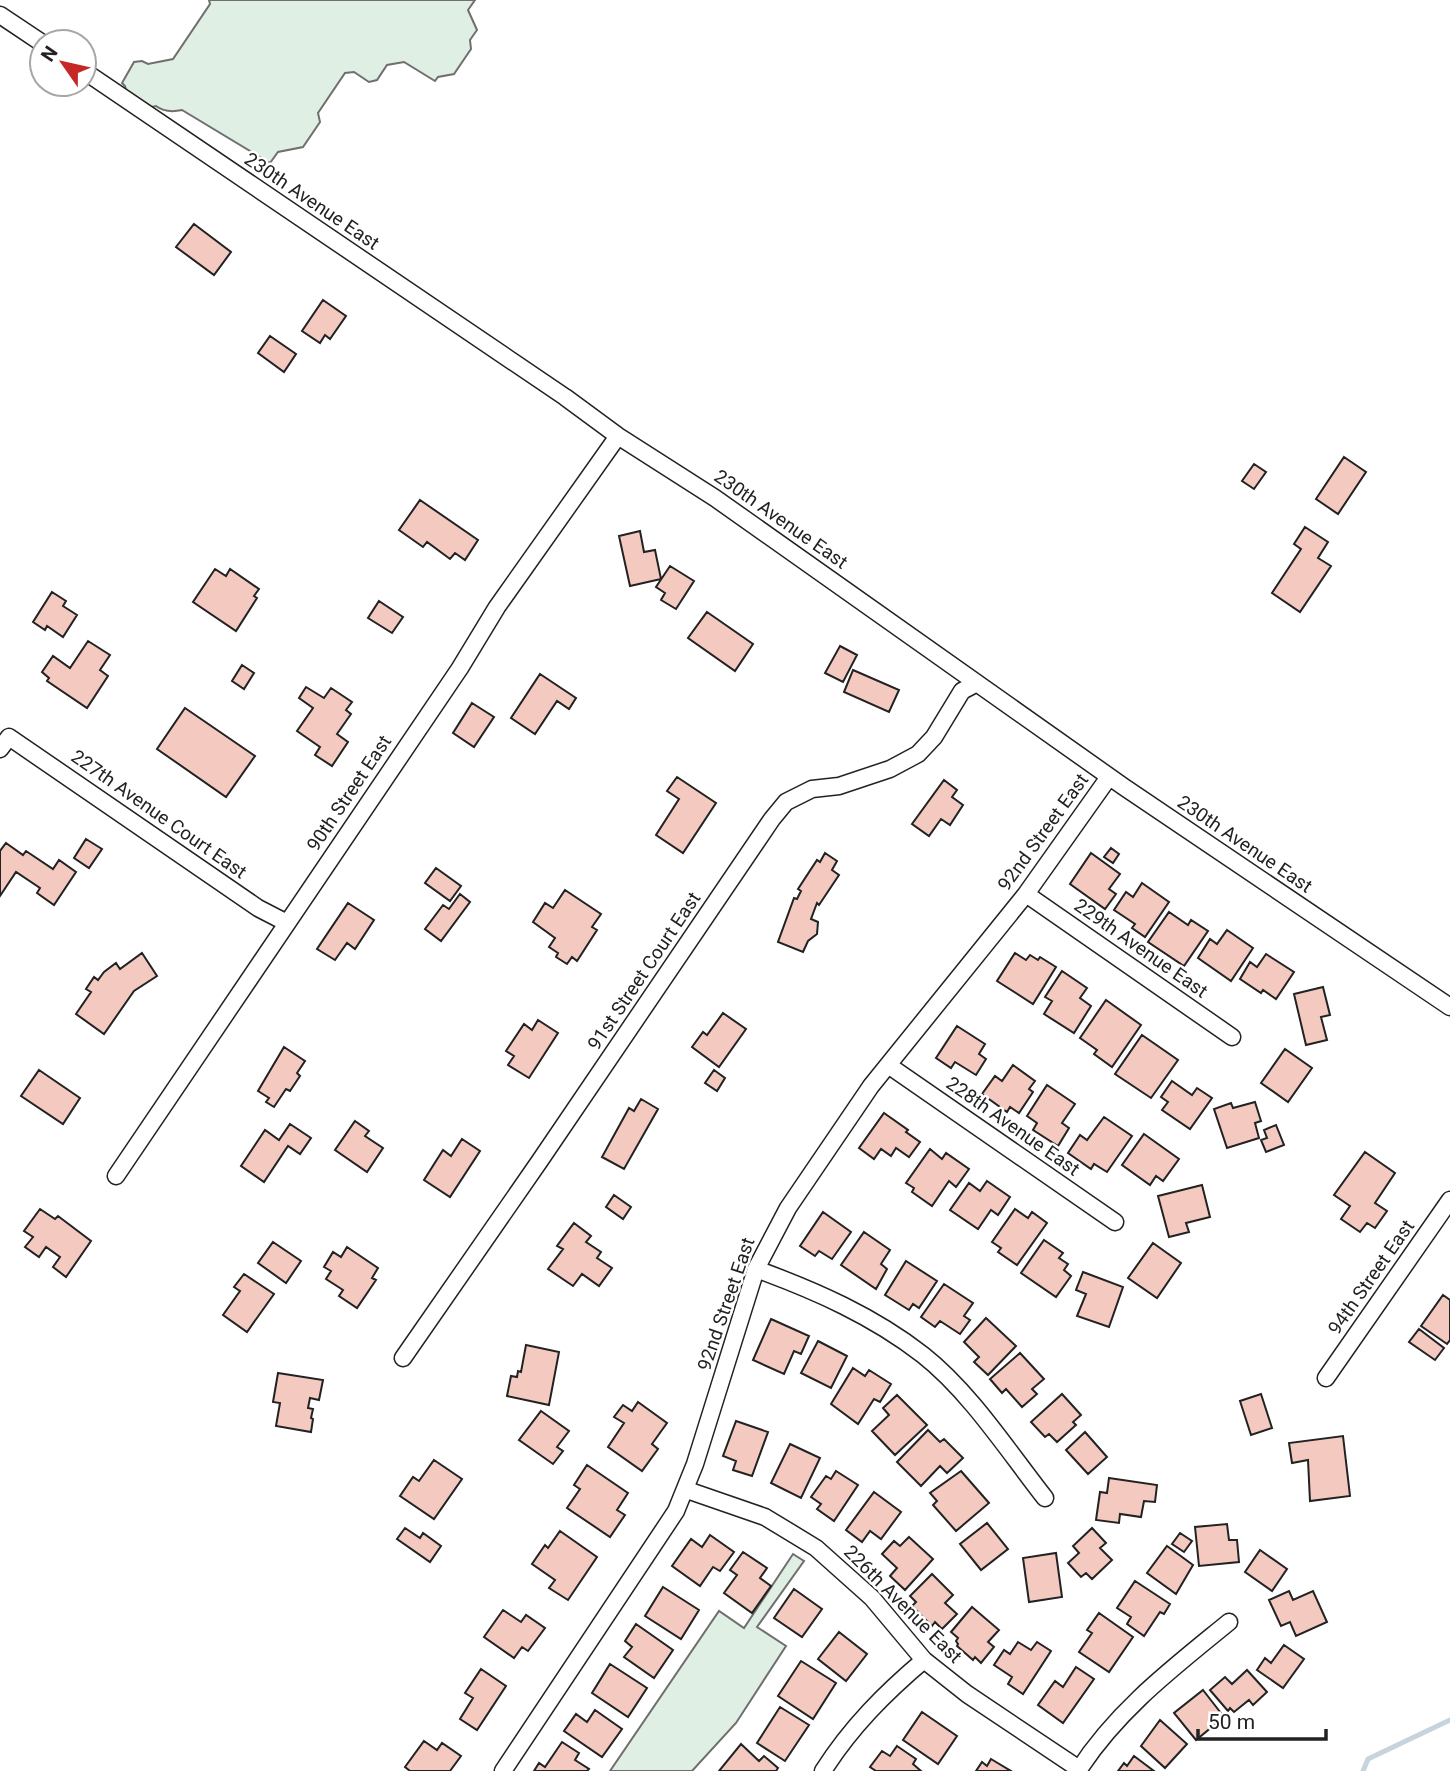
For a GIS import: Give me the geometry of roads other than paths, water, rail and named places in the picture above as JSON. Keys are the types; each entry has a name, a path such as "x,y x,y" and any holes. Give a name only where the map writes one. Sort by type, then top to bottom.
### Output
{"street":[{"path":"0,15 28,34"},
{"name":"230th Avenue East","path":"98,80 565,397 618,436 715,498 1109,777 1450,1007"},
{"name":"90th Street East","path":"116,1176 460,668 498,607 618,436"},
{"name":"91st Street Court East","path":"403,1358 786,802 812,789 839,786 890,769 918,754 934,737 962,691 977,683"},
{"name":"227th Avenue Court East","path":"5,743 258,908 287,923"},
{"name":"92nd Street East","path":"503,1771 676,1511 687,1490 756,1269 788,1208 888,1065 1026,894 1109,777"},
{"name":"229th Avenue East","path":"1026,894 1232,1037"},
{"name":"228th Avenue East","path":"888,1065 1115,1222"},
{"name":"94th Street East","path":"1326,1378 1450,1200"},
{"path":"756,1269 847,1306 924,1356 967,1399 1045,1498"},
{"name":"226th Avenue East","path":"687,1490 765,1517 816,1548 873,1598 923,1660 967,1694 1078,1770"},
{"path":"1078,1770 1101,1738 1141,1695 1229,1622"},
{"path":"823,1771 862,1718 885,1693 923,1660"}],"waterway":[{"path":"1363,1771 1368,1759 1450,1720"}]}
